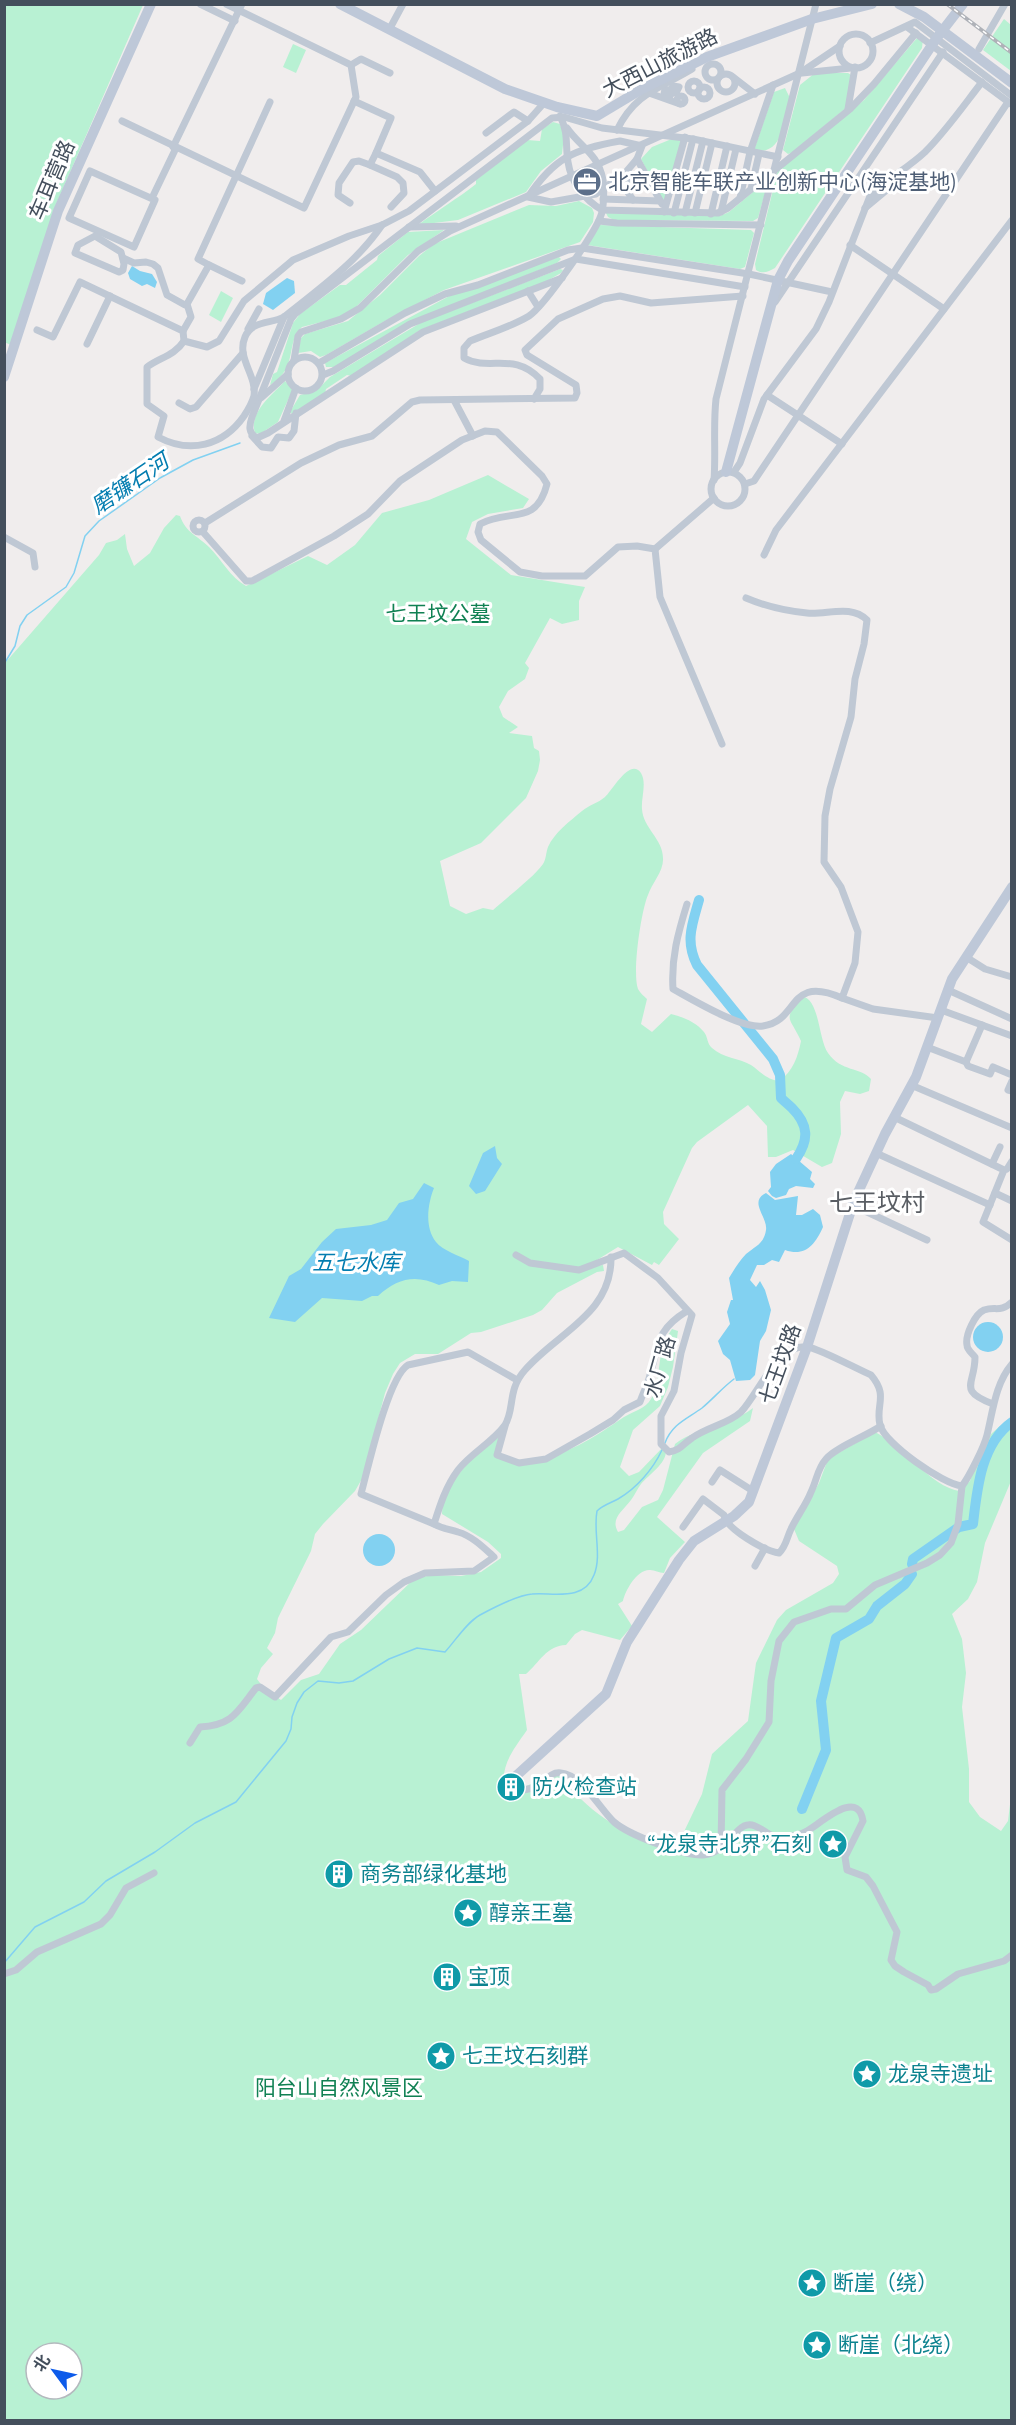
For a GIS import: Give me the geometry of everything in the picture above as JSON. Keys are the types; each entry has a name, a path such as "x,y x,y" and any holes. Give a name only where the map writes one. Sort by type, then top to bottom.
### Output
{"street":[{"name":"车耳营路","path":"4,377 57,211 151,4"},
{"path":"200,4 235,21"},
{"path":"226,4 241,8 351,65"},
{"name":"大西山旅游路","path":"340,4 505,89 544,103 597,116 642,89 707,57 812,19 872,4"},
{"path":"389,30 403,4"},
{"path":"730,472 741,477 745,484 743,498 736,504 724,506 714,498 711,490 716,456 713,424 717,399 816,4"},
{"path":"899,4 924,17 943,52 1010,101"},
{"path":"730,472 772,306 794,252 937,38 963,4"},
{"path":"979,49 1005,4"},
{"path":"152,198 241,8"},
{"path":"870,43 915,22 1011,83"},
{"path":"907,27 916,33 937,38 1010,101"},
{"path":"560,116 567,137 567,156 572,177 589,203 602,210 711,214 721,212 848,110 874,84 916,33"},
{"path":"259,400 288,374 301,332 341,319 360,308 418,251 461,226 800,73 840,46 847,37 857,34 870,43 871,58 863,66 800,73"},
{"path":"840,46 840,57 843,62 854,68"},
{"path":"783,281 943,52"},
{"path":"968,65 973,57"},
{"path":"351,65 361,59 390,74"},
{"path":"617,130 632,105 649,93 662,90 705,62 713,63 720,68 717,83 719,88 726,92 732,90 735,85 732,77"},
{"path":"713,63 705,68 705,76 712,80 727,75 755,94"},
{"path":"122,122 304,208 356,97 351,65"},
{"path":"848,110 854,68"},
{"path":"681,76 694,93 699,90"},
{"path":"714,480 719,474 730,472 740,463 767,395 816,329 863,210 889,188 905,168 926,151 982,82"},
{"path":"740,198 750,152 773,85"},
{"path":"662,90 668,97 672,91"},
{"path":"649,93 680,104"},
{"path":"354,101 391,118 370,165"},
{"path":"745,484 754,482 1010,101"},
{"path":"242,281 198,259 270,102"},
{"path":"184,341 207,347 219,341 244,301 293,260 349,236 382,225 409,211 528,121 544,103"},
{"path":"486,133 514,112 528,121"},
{"path":"296,413 291,436 278,437 271,448 260,446 251,434 249,424 291,319 550,120 560,116 602,128 666,134 778,157"},
{"path":"534,399 540,389 540,379 534,373 517,364 473,363 464,358 464,348 470,341 530,315 576,259 599,221 602,210 603,180 598,165 587,148 571,135 564,125"},
{"path":"664,211 684,137"},
{"path":"674,213 693,139"},
{"path":"528,197 543,174 573,152 620,141 642,146"},
{"path":"685,213 703,141"},
{"path":"695,213 712,143"},
{"path":"528,197 552,202 596,194 620,180 637,159 642,146"},
{"path":"711,214 727,146"},
{"path":"721,212 736,149"},
{"path":"376,153 420,172 435,191"},
{"path":"751,189 759,154"},
{"path":"637,159 664,211"},
{"path":"350,203 338,195 339,183 353,162 359,161 397,177 403,183 404,193 391,207"},
{"path":"90,171 152,198 155,200 134,247 69,218 90,171"},
{"path":"620,180 650,181"},
{"path":"620,180 633,200"},
{"path":"648,201 656,192"},
{"path":"603,199 660,201"},
{"path":"764,555 776,530 1011,220"},
{"path":"599,221 761,225"},
{"path":"245,335 265,321 276,321 284,317 357,257 382,225"},
{"path":"409,227 461,226"},
{"path":"123,258 123,270 119,272 75,253 78,245 95,236 121,252 123,258 134,263 153,264 158,268 167,295 187,304"},
{"path":"850,244 944,309"},
{"path":"320,363 405,314 445,294 478,285 560,253 582,248 749,274 832,292"},
{"path":"560,253 565,257 561,264"},
{"path":"323,375 418,320 576,259 745,287"},
{"path":"209,265 187,304 191,317 183,331 184,341 171,356 162,357 147,367 147,404 164,416 158,437 169,443 186,447 210,444 236,427 249,408 254,389 284,317"},
{"path":"251,434 257,438 261,437 423,332 562,278"},
{"path":"37,330 53,337 80,282 183,331"},
{"path":"528,291 538,307"},
{"path":"87,344 110,296"},
{"path":"205,523 301,463 339,446 372,436 412,402 575,398 576,385 527,355 525,350 558,319 603,299 620,296 651,303 743,296"},
{"path":"254,389 243,353 245,335 259,309"},
{"path":"179,403 190,409 196,407 243,353"},
{"path":"288,374 296,388 308,391 318,386 323,375 320,363 310,357 294,360"},
{"path":"284,421 296,388"},
{"path":"767,395 843,444"},
{"path":"454,400 473,436"},
{"path":"205,523 197,520 193,525 197,532 202,532 236,572 246,581 252,580 334,536 368,514 400,481 462,440 485,431 497,432 542,476 547,484 539,506 531,511 489,519 480,524 478,532 482,540 520,572 557,577 585,576 618,547 637,546 655,549"},
{"path":"655,549 714,498"},
{"path":"202,532 205,529 205,523"},
{"path":"4,537 33,553 35,567"},
{"path":"655,549 660,597 722,744"},
{"path":"746,598 789,610 810,613 844,611 862,615 867,620 864,644 855,679 851,717 830,789 825,816 824,862 841,887 858,932 855,963 842,998"},
{"name":"七王坟路","path":"507,1795 505,1786 606,1694 635,1628 694,1541 725,1522 749,1502 807,1347 852,1205 911,1085 952,979 1011,887"},
{"path":"687,904 676,937 672,968 673,989 703,1006 738,1021 762,1026 777,1021 802,993 816,991 873,1009 939,1014 982,1025 1011,1036"},
{"path":"966,957 985,969 1011,977"},
{"path":"948,990 1011,1019"},
{"path":"966,1062 982,1025"},
{"path":"927,1047 990,1074 993,1067 1011,1075"},
{"path":"1011,1081 1008,1090 1011,1091"},
{"path":"911,1085 1011,1128"},
{"path":"894,1117 1008,1170"},
{"path":"992,1164 1000,1147"},
{"path":"876,1153 990,1205"},
{"path":"1011,1161 982,1222 1011,1240"},
{"path":"995,1192 1011,1201"},
{"path":"852,1205 927,1240"},
{"name":"水厂路","path":"611,1257 624,1253 635,1259 692,1315 681,1353 674,1392 661,1416 661,1444 669,1452 679,1450 693,1437 739,1414 752,1399 778,1359 790,1351 807,1347"},
{"path":"516,1255 530,1263 579,1270 605,1262 611,1257"},
{"path":"611,1257 612,1274 605,1293 586,1315 547,1348 517,1380 498,1455 519,1463 546,1459 640,1402 650,1376 658,1341 673,1319 687,1311"},
{"path":"993,1404 972,1393 970,1384 975,1357 966,1343 979,1313 985,1310 1005,1309 1011,1302"},
{"path":"807,1347 871,1376 878,1384 881,1396 881,1426 889,1440 952,1485 962,1486"},
{"path":"190,1743 200,1727 217,1726 227,1722 241,1710 256,1688 275,1696 293,1680 331,1637 348,1632 386,1595 404,1582 424,1573 474,1571 494,1557 477,1542 458,1532 424,1522 361,1494 377,1430 392,1386 400,1371 408,1365 468,1352 517,1380"},
{"path":"721,1848 722,1790 746,1759 769,1722 771,1681 779,1641 788,1629 801,1619 831,1609 846,1610 875,1586 932,1560 947,1549 957,1527 962,1486 986,1438 993,1404 1011,1364"},
{"path":"434,1524 442,1499 459,1469 506,1424"},
{"path":"683,1527 703,1499 724,1515 725,1522 765,1548 776,1553 782,1550 790,1530 811,1494 818,1469 826,1458 833,1451 863,1438 881,1426"},
{"path":"712,1482 720,1470 753,1491"},
{"path":"755,1566 765,1548"},
{"path":"507,1795 537,1787 555,1773 561,1773 579,1784 596,1799 615,1822 676,1851 695,1855 707,1854 721,1848 744,1826 754,1826 780,1837 805,1833 820,1820 846,1807 856,1808 862,1815 863,1821 845,1857 848,1870 866,1877 897,1932 891,1960 895,1966 928,1985 931,1990 958,1974 1004,1961 1011,1955"},
{"path":"4,1974 16,1970 37,1952 101,1924 110,1915 126,1888 154,1873"}],"green space":[{"path":"4,5 143,5 54,209 11,345 4,342"},
{"path":"1004,19 1011,25 1011,71 983,50"},
{"path":"917,38 923,39 922,48 775,268 764,272 756,270 755,264 778,169 864,100"},
{"path":"293,44 306,50 296,73 283,67"},
{"path":"815,73 848,73 851,75 846,108 788,154 783,150 800,85"},
{"path":"785,88 790,98 784,125 777,142 764,151 754,150 774,92"},
{"path":"553,122 560,124 564,136 562,154 541,171 526,192 458,220 418,225 476,184 476,180 527,140 540,141 542,129"},
{"path":"674,138 681,140 664,203 641,159 652,147"},
{"path":"766,181 768,183 758,218 753,221 614,220 606,213 720,216 729,212"},
{"path":"579,201 592,208 594,213 593,222 580,242 444,290 326,355 320,357 311,351 298,353 301,338 305,334 348,321 380,295 434,244 529,205 556,206"},
{"path":"600,225 751,230 754,233 745,267 740,269 587,245"},
{"path":"444,230 408,255 355,308 341,317 302,327 294,340 285,371 270,385 273,374 277,372 293,323 300,314 340,285 346,285 408,232"},
{"path":"559,257 561,259 557,263 407,323 335,367 326,367 325,363 455,293"},
{"path":"560,269 563,270 561,273 547,281 420,330 352,376 347,375 326,389 325,394 292,414 290,412 300,395 316,391 330,377 422,322"},
{"path":"221,291 233,298 221,322 209,315"},
{"path":"285,381 293,389 278,422 260,434 255,433 255,418 258,411"},
{"name":"阳台山自然风景区","path":"488,475 529,499 523,508 488,514 472,522 466,539 511,575 585,587 579,601 579,620 562,624 550,618 525,663 529,668 525,679 508,691 499,707 503,717 518,727 509,733 532,736 534,748 539,751 538,771 526,798 481,843 440,861 450,906 466,914 483,908 493,910 539,869 551,842 563,828 585,809 605,797 627,772 637,769 644,781 643,816 660,845 663,858 662,868 645,903 638,942 636,981 638,989 647,999 641,1024 652,1032 671,1014 685,1018 701,1028 710,1046 716,1051 751,1065 768,1077 779,1081 791,1068 800,1047 801,1041 791,1022 790,1015 801,996 807,998 812,1004 825,1047 833,1059 871,1079 869,1091 860,1094 845,1091 840,1102 841,1134 832,1163 822,1167 793,1150 776,1157 768,1157 767,1126 748,1105 692,1148 663,1212 664,1224 679,1239 659,1265 654,1262 652,1265 618,1247 584,1268 603,1265 604,1271 597,1272 557,1293 542,1310 533,1315 481,1332 471,1333 438,1354 415,1354 400,1363 385,1393 363,1477 355,1491 315,1534 311,1551 278,1618 275,1633 267,1648 273,1654 261,1668 257,1679 263,1687 281,1700 301,1680 319,1674 340,1644 361,1630 415,1578 434,1575 461,1576 481,1572 501,1558 501,1554 488,1542 442,1514 448,1490 455,1479 473,1458 502,1431 496,1454 520,1460 541,1458 567,1451 642,1408 649,1402 655,1391 666,1338 672,1329 678,1331 673,1367 660,1406 633,1430 620,1467 629,1476 639,1472 665,1445 665,1456 618,1515 616,1527 618,1532 624,1530 642,1507 658,1500 663,1490 675,1444 684,1438 733,1420 753,1408 750,1421 703,1453 657,1517 685,1542 670,1558 664,1573 645,1571 632,1581 623,1601 618,1604 632,1626 620,1640 582,1630 575,1634 566,1645 548,1651 526,1674 519,1674 527,1730 511,1753 504,1777 505,1796 541,1780 565,1775 562,1779 598,1814 623,1829 669,1848 680,1840 702,1794 712,1754 748,1721 756,1663 777,1620 786,1610 833,1583 839,1574 837,1566 799,1541 794,1529 819,1483 828,1459 875,1432 938,1482 959,1491 970,1481 977,1460 991,1434 1000,1426 1011,1421 1011,1481 985,1543 977,1582 968,1599 952,1614 962,1639 966,1673 962,1707 969,1769 969,1802 980,1817 1001,1831 1008,1821 1011,1796 1011,2420 5,2420 5,663 99,555 106,543 117,540 125,534 127,549 134,566 150,553 164,528 176,515 180,516 189,530 209,547 231,573 246,586 308,556 327,565 355,545 382,513 429,500"}],"water":[{"path":"132,266 152,274 157,282 155,288 147,284 142,286 130,279 128,273"},
{"path":"287,278 294,281 295,293 273,310 263,304 266,293"},
{"path":"495,1146 497,1158 502,1164 485,1191 476,1194 469,1186 483,1153"},
{"path":"791,1154 812,1172 810,1179 815,1184 813,1188 796,1186 789,1189 786,1195 776,1198 768,1191 771,1187 770,1172 776,1164"},
{"name":"五七水库","path":"424,1183 434,1188 428,1215 432,1236 442,1248 469,1261 468,1282 452,1281 439,1285 422,1280 407,1280 392,1285 378,1296 362,1301 322,1298 295,1322 269,1318 289,1276 301,1269 322,1242 336,1229 371,1225 387,1220 399,1203 413,1199"},
{"path":"766,1193 775,1200 798,1196 796,1215 802,1215 813,1209 820,1215 823,1227 813,1244 804,1251 785,1250 779,1262 772,1260 764,1265 757,1265 750,1280 756,1287 760,1281 771,1310 766,1331 760,1341 755,1375 750,1380 736,1381 730,1360 723,1354 718,1341 730,1324 727,1312 733,1300 729,1278 743,1257 759,1244 765,1235 766,1225 759,1201"},
{"path":"988,1322 999,1326 1003,1337 999,1348 988,1352 977,1348 973,1337 977,1326"},
{"path":"379,1534 390,1539 395,1550 390,1561 379,1566 368,1561 363,1550 368,1539"}],"waterway":[{"name":"磨镰石河","path":"4,664 15,646 20,626 27,615 66,587 74,573 85,536 99,521 160,478 193,460 240,443"},
{"path":"699,900 691,933 693,956 697,965 773,1059 780,1075 781,1098 798,1114 804,1127 805,1139 796,1159"},
{"path":"665,1443 676,1426 702,1408 734,1379"},
{"path":"912,1564 913,1559 959,1527 973,1524 982,1468 993,1442 1012,1422"},
{"path":"4,1963 35,1927 84,1902 106,1881 155,1852 195,1823 236,1802 286,1741 297,1703 304,1692 318,1681 339,1683 353,1681 389,1659 417,1648 445,1652 475,1618 506,1602 526,1595 567,1594 583,1589 594,1575 596,1568 597,1511 625,1495 638,1484 662,1450"},
{"path":"802,1809 826,1750 821,1701 836,1638 869,1619 877,1606 905,1584 912,1574"}],"railway":[{"path":"947,4 1012,53"}],"place":[{"name":"北京智能车联产业创新中心(海淀基地)","path":"587,182"},
{"name":"防火检查站","path":"511,1787"},
{"name":"“龙泉寺北界”石刻","path":"833,1844"},
{"name":"商务部绿化基地","path":"339,1874"},
{"name":"醇亲王墓","path":"468,1913"},
{"name":"宝顶","path":"447,1977"},
{"name":"七王坟石刻群","path":"441,2056"},
{"name":"龙泉寺遗址","path":"867,2074"},
{"name":"断崖（绕）","path":"812,2283"},
{"name":"断崖（北绕）","path":"817,2345"}],"district":[{"name":"七王坟村","path":"877,1203"}],"park label":[{"name":"七王坟公墓","path":"438,614"}]}
